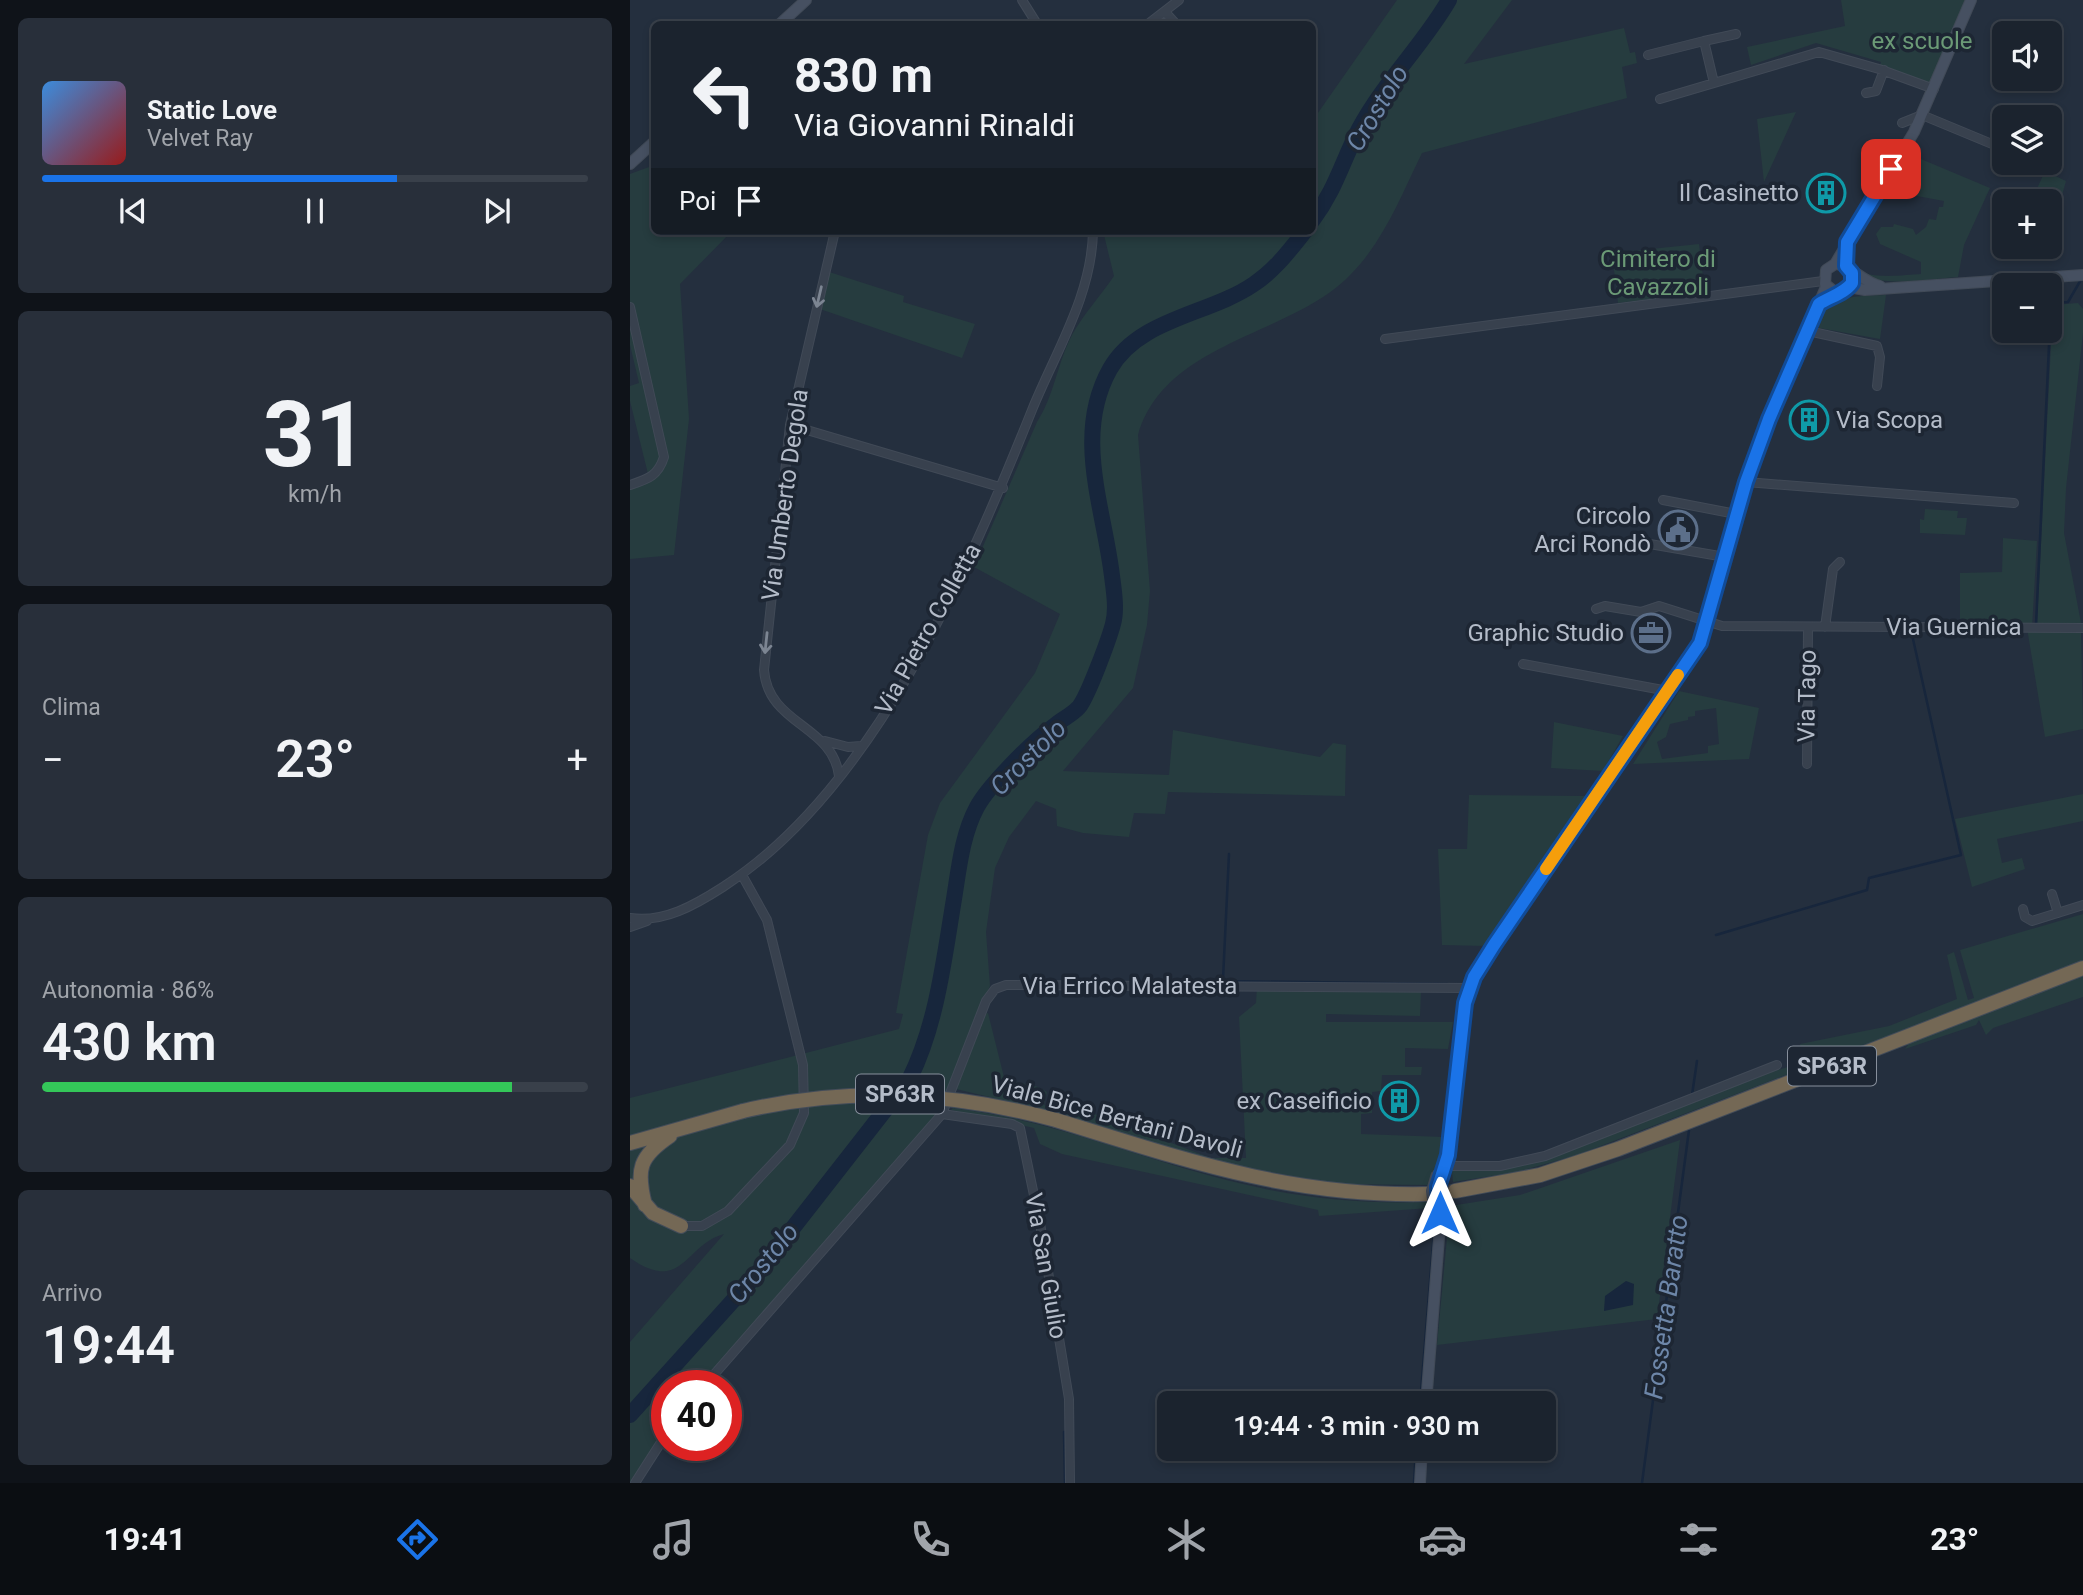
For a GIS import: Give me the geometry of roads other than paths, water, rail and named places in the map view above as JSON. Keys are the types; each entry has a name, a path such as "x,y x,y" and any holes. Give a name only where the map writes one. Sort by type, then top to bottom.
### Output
{"highway":[{"name":"SP63R","path":"1455,1191 1554,1171 1688,1122 2083,968"},
{"name":"Viale Bice Bertani Davoli","path":"630,1143 743,1111 827,1096 904,1094 971,1101 1056,1119 1196,1163 1277,1183 1434,1202"},
{"path":"645,1205 640,1176 644,1159 653,1148 680,1129"},
{"path":"630,1186 658,1216 681,1226"}],"street":[{"path":"783,21 806,0"},
{"path":"1022,0 1035,21"},
{"path":"1152,21 1179,0"},
{"path":"1849,287 1844,267 1847,242 1922,115 1970,0"},
{"path":"1165,12 1173,21"},
{"path":"1648,55 1736,34"},
{"path":"1704,41 1714,83"},
{"path":"1660,99 1819,52 1884,70 1934,89"},
{"path":"1866,93 1876,91 1884,70"},
{"path":"1902,123 1922,115 1992,144"},
{"path":"630,164 651,145"},
{"name":"Via Umberto Degola","path":"834,235 790,425 764,675 774,702 832,750 839,776"},
{"name":"Via Pietro Colletta","path":"630,918 653,919 697,903 742,875 785,838 839,776 861,746 931,634 961,578 1003,488 1032,409 1084,291 1093,255 1093,235"},
{"path":"1427,1391 1440,1232 1434,1202 1443,1167 1462,1019 1469,988 1494,945 1700,643 1709,621 1746,482 1769,419 1829,287 1826,270 1844,267 1865,282 1887,287"},
{"path":"1385,339 1829,287 1865,290 2083,275"},
{"path":"630,307 632,328 664,457 659,471 630,485"},
{"path":"1808,331 1877,346 1880,354 1877,386"},
{"path":"790,425 1003,488"},
{"path":"1746,482 2014,503"},
{"path":"1663,500 1736,514"},
{"path":"1644,543 1725,557"},
{"path":"1825,627 1833,569 1840,562"},
{"name":"Via Guernica","path":"1596,610 1605,606 1641,612 1659,606 1722,626 2083,628"},
{"name":"Via Tago","path":"1807,764 1808,627"},
{"path":"1523,664 1668,691"},
{"name":"Via Umberto Degola","path":"819,738 839,746 861,746"},
{"path":"681,1226 702,1226 728,1211 789,1145 805,1108 803,1065 767,920 742,875"},
{"path":"2052,894 2058,913"},
{"path":"2023,909 2025,917 2032,921 2083,905"},
{"path":"630,927 653,919"},
{"name":"Via Errico Malatesta","path":"718,1370 943,1114 986,1001 995,989 1006,985 1469,988"},
{"path":"1443,1167 1500,1166 1545,1156 1777,1065"},
{"name":"Via San Giulio","path":"943,1114 1012,1124 1020,1128 1041,1229 1069,1399 1070,1483"},
{"path":"635,1483 651,1458"},
{"path":"1420,1483 1422,1461"}],"water":[{"path":"1626,1281 1634,1284 1633,1305 1604,1311 1605,1296"}],"waterway":[{"name":"Crostolo","path":"1316,215 1369,112 1449,0"},
{"name":"Crostolo","path":"630,1415 757,1274 910,1078 933,1013 962,852 977,807 1001,776 1035,742 1076,710 1088,692 1115,613 1092,446 1099,394 1110,369 1123,352 1156,328 1217,303 1262,279 1302,235"},
{"path":"2036,625 2051,303 2068,302 2082,278"},
{"path":"1716,935 1867,890 1869,878 1961,855 1911,630"},
{"path":"1229,854 1225,981 1447,984"},
{"name":"Fossetta Baratto","path":"1692,1095 1697,1061"},
{"name":"Fossetta Baratto","path":"1642,1483 1689,1130"},
{"path":"1421,1391 1435,1220"},
{"path":"1064,1432 1065,1483"},
{"path":"1414,1483 1415,1461"}],"tunnel":[{"path":"1428,1194 1455,1191"}],"place":[{"name":"Il Casinetto","path":"1826,193"},
{"name":"Via Scopa","path":"1809,420"},
{"name":"Circolo Arci Rondò","path":"1678,530"},
{"name":"Graphic Studio","path":"1651,633"},
{"name":"ex Caseificio","path":"1399,1101"}],"park label":[{"name":"ex scuole","path":"1922,41"},
{"name":"Cimitero di Cavazzoli","path":"1658,273"}]}
